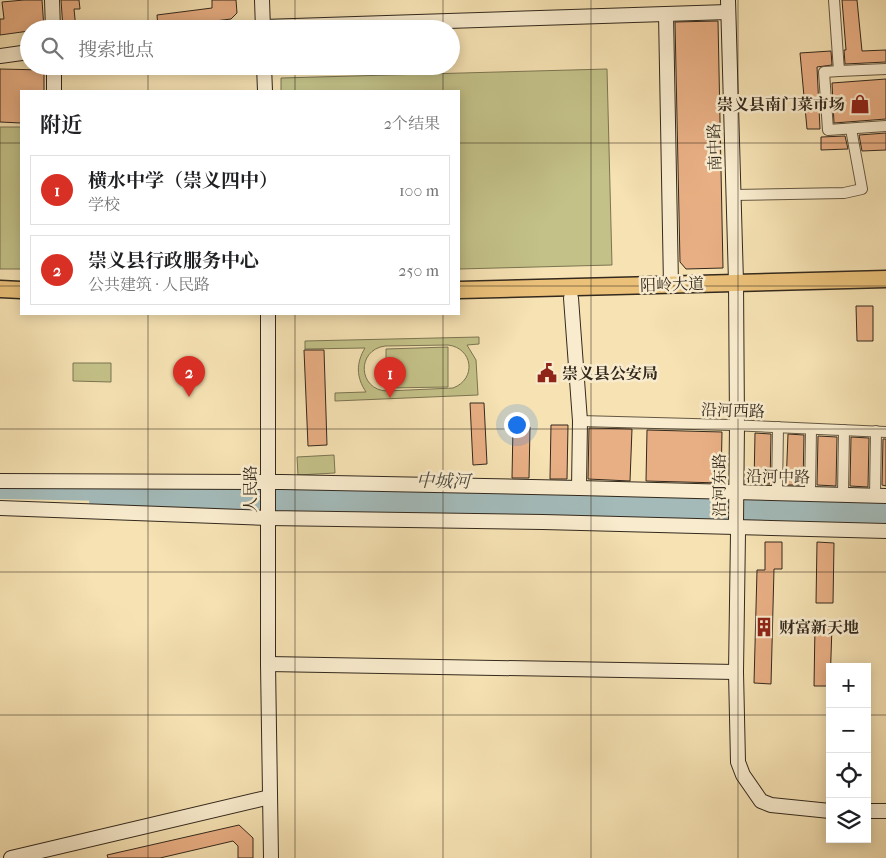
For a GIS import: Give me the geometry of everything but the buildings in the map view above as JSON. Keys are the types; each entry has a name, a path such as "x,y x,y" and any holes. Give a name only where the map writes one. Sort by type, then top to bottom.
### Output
{"main road":[{"name":"阳岭大道","path":"460,301 571,298 886,279"},
{"name":"阳岭大道","path":"460,290 670,285 886,290"},
{"path":"0,289 20,290"},
{"path":"0,299 20,300"}],"street":[{"path":"52,0 53,20"},
{"path":"262,0 263,20"},
{"path":"834,0 839,71"},
{"path":"460,21 666,14 728,6"},
{"name":"南中路","path":"728,6 736,287"},
{"path":"666,14 670,285"},
{"path":"0,56 20,53"},
{"path":"886,69 824,72 828,130 886,126"},
{"path":"54,75 54,90"},
{"path":"264,75 265,90"},
{"path":"733,195 844,193 862,189 851,129"},
{"name":"沿河东路","path":"736,287 736,524 886,531"},
{"path":"571,298 580,422 578,488"},
{"name":"人民路","path":"268,315 268,664 271,858"},
{"name":"沿河西路","path":"580,422 737,425 881,432"},
{"path":"777,494 778,427"},
{"path":"810,495 811,428"},
{"path":"843,495 844,430"},
{"path":"880,496 881,432"},
{"name":"沿河中路","path":"0,480 578,488 736,496 777,494 880,496"},
{"path":"0,508 268,513 533,522 736,524 738,533 736,672 738,762 742,775 761,801 771,805 826,811"},
{"path":"268,664 736,672"},
{"path":"11,858 270,797"},
{"path":"871,811 886,811"}],"shaded area":[{"path":"607,69 612,265 460,269 460,90 281,90 281,78 460,75 460,73"},
{"path":"0,127 20,127 20,269 0,269"},
{"path":"479,337 479,344 467,345 476,360 478,395 335,401 335,393 366,392 360,381 358,370 365,348 305,349 305,341","holes":["448,345 456,347 463,352 469,364 466,378 461,384 453,388 387,391 377,389 370,384 366,377 364,370 365,362 376,349 385,346"]},
{"path":"448,347 448,387 386,388 386,349"},
{"path":"73,363 111,363 111,382 73,381"},
{"path":"334,455 335,473 298,475 297,457"}],"waterway":[{"path":"98,488 886,506"},
{"name":"中城河","path":"0,491 110,493"},
{"path":"97,501 886,519"}],"place":[{"name":"崇义县南门菜市场","path":"860,104"},
{"name":"崇义县公安局","path":"547,373"},
{"name":"崇义县行政服务中心","path":"189,397"},
{"name":"横水中学（崇义四中）","path":"390,398"},
{"name":"财富新天地","path":"764,627"}]}
